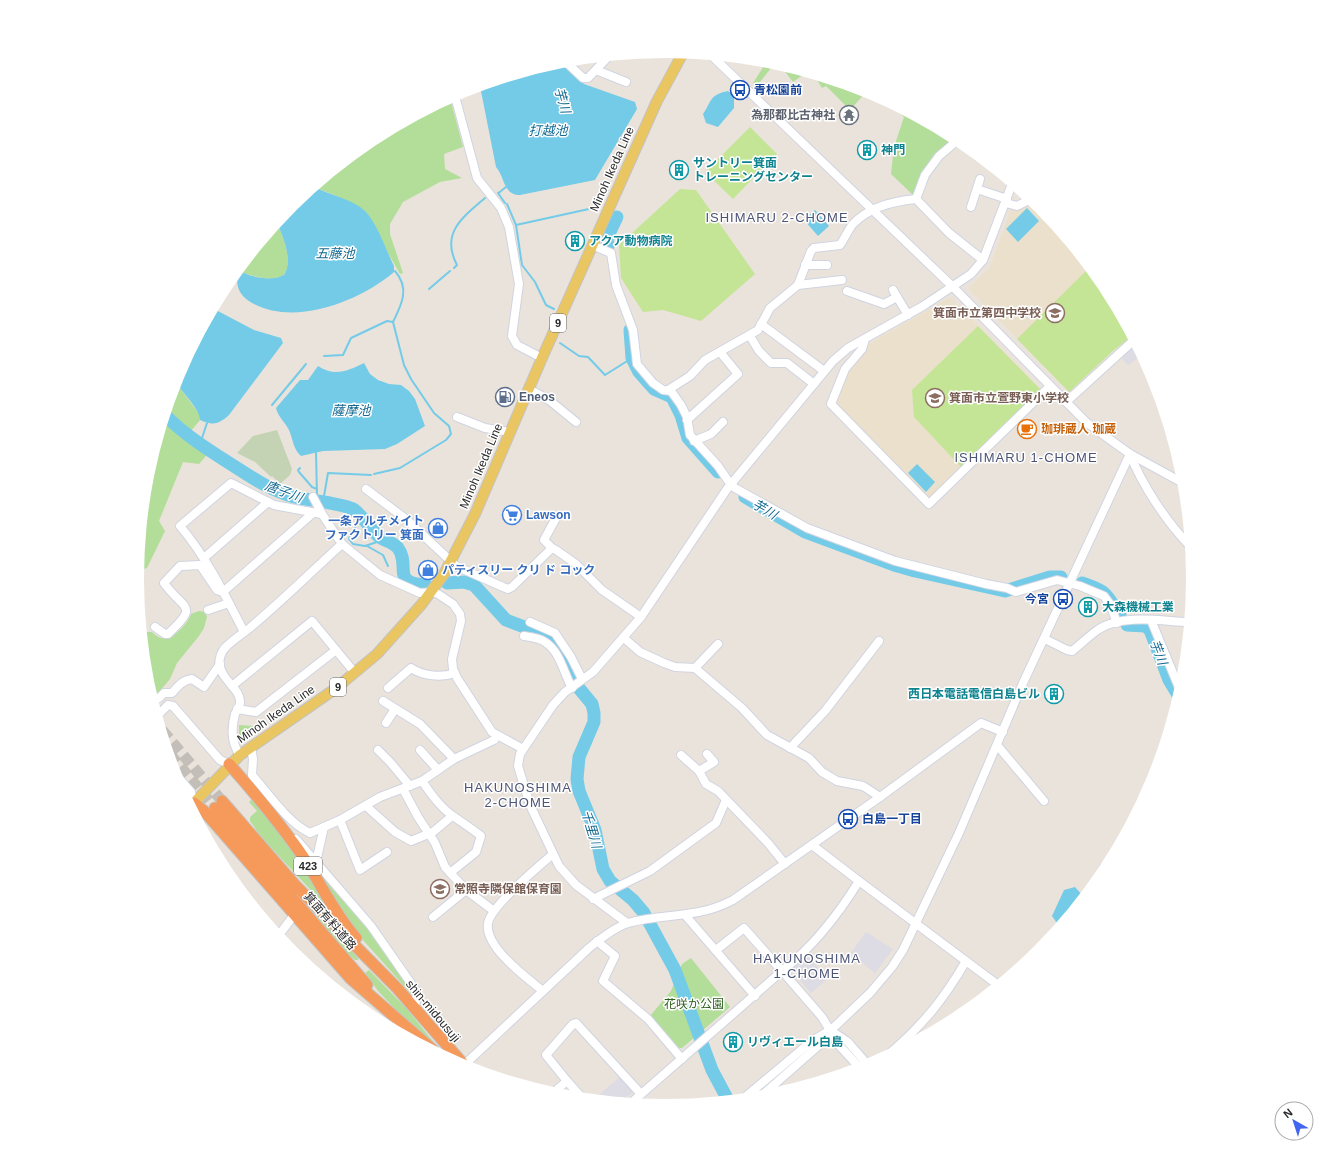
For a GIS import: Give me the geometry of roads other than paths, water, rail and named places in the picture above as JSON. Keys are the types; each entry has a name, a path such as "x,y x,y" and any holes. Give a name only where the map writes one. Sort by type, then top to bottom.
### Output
{"highway":[{"name":"423","path":"229,764 268,810 297,848 339,916 374,958 382,972"},
{"name":"箕面有料道路","path":"382,972 218,804 354,970 412,1032"},
{"name":"423","path":"197,806 204,811 350,978 412,1032"},
{"name":"shin-midousuji","path":"382,972 453,1053"}],"main road":[{"name":"Minoh Ikeda Line","path":"195,802 229,764 240,755 355,673 377,654 432,592 451,562 472,520 592,245 657,101 680,58"}],"street":[{"path":"571,67 584,78 588,78 604,61"},
{"path":"717,61 953,287 1087,423 1130,454 1175,479"},
{"path":"596,70 626,82"},
{"path":"457,102 477,178 500,208 509,227 519,284 512,336 517,346 542,358"},
{"path":"916,199 925,175 939,156 952,145"},
{"path":"970,207 980,179"},
{"path":"627,923 568,877 553,854 530,805 518,766 518,760 523,749 553,705 593,672 641,617 729,487 824,371 841,353 908,315 971,274 983,260 1007,201 1009,188"},
{"path":"977,189 1017,206 1024,202"},
{"path":"668,390 690,376 705,360 750,336 758,330 770,308 798,285 811,251 814,248 840,245 852,226 872,210 897,202 916,199"},
{"path":"916,199 949,233 983,260"},
{"path":"592,245 612,253 616,285 633,330 637,364 653,383 663,390 668,390 678,399 687,420 689,432 694,441 722,470 729,487 807,528 895,562 1018,592 1056,580 1071,583 1104,596 1110,604 1117,623"},
{"path":"805,266 827,265"},
{"path":"798,285 842,280"},
{"path":"847,291 884,304 895,293 908,315"},
{"path":"761,324 824,371"},
{"path":"750,336 770,366 787,363 814,384"},
{"path":"865,339 862,349 846,369 831,404 929,504 1050,386"},
{"path":"1066,402 1130,344"},
{"path":"687,420 738,374 720,352"},
{"path":"529,389 549,400 576,422"},
{"path":"457,417 485,428 510,432"},
{"path":"694,441 711,434 723,422"},
{"path":"1130,454 1138,474 1173,526 1183,538"},
{"path":"770,1088 818,1046 831,1030 870,993 887,974 904,950 997,745 1023,683 1045,640 1130,454"},
{"path":"244,632 204,558 196,545 180,526 231,483 268,502 322,514"},
{"path":"366,489 407,520 451,562 508,589 552,548"},
{"path":"315,500 322,514 342,544 380,575 420,593 432,592 448,600 460,614 461,621 452,659 455,673 485,724 498,736 523,749"},
{"path":"204,558 268,502"},
{"path":"223,592 313,513"},
{"path":"556,518 544,540 552,548 576,564 602,590 641,617"},
{"path":"240,755 233,745 232,728 240,704 239,697 223,676 220,658 227,645 251,627 342,544"},
{"path":"155,627 165,634 168,634 184,619 187,613 186,607 173,596 164,583 180,566 200,565 217,590 223,592"},
{"path":"208,610 229,603"},
{"path":"1045,640 1072,651 1099,630 1117,623 1133,620 1183,622"},
{"path":"1151,620 1175,679"},
{"path":"232,686 312,621 355,673"},
{"path":"530,622 546,627 555,633 571,657 582,680"},
{"path":"524,636 545,641 551,647 559,659 572,688"},
{"path":"624,638 640,652 664,664 674,667 695,668 742,708 767,735 809,758 822,772 838,781 863,786 880,797"},
{"path":"790,748 825,711 879,640"},
{"path":"695,668 718,644"},
{"path":"237,710 256,712 336,650"},
{"path":"159,698 164,693 172,693 182,682 187,680 192,679 204,687 220,664"},
{"path":"388,688 411,668 418,673 445,677 455,673"},
{"path":"383,702 420,724 454,759"},
{"path":"162,711 168,705 173,706 220,760 229,764"},
{"path":"386,723 395,709"},
{"path":"470,1060 597,941 627,923 704,912 733,900 880,797 981,723 1002,732"},
{"path":"251,747 253,759 252,775 293,822 302,830 310,833 340,820 380,797 406,788 422,780 454,759 494,740 498,736"},
{"path":"997,745 1044,801"},
{"path":"378,750 390,762 406,788 418,817 429,832 435,843 440,858 450,873 466,890 494,911"},
{"path":"420,750 438,770"},
{"path":"681,754 699,771 706,784 718,791 768,843 785,864"},
{"path":"699,771 714,762 707,754"},
{"path":"422,780 439,803 452,816 468,825 481,836 476,852 450,873"},
{"path":"593,898 650,870 716,823 726,800"},
{"path":"366,806 395,832 411,841 429,832 433,832 452,816"},
{"path":"340,820 360,870 387,852"},
{"path":"279,825 287,828 371,926 417,992 415,1008"},
{"path":"316,862 324,826"},
{"path":"812,845 994,982"},
{"path":"543,991 514,968 491,937 488,924 494,911 530,872 553,854"},
{"path":"636,1098 754,996 825,930 844,905 859,881"},
{"path":"433,917 466,890"},
{"path":"282,931 294,915"},
{"path":"685,915 754,996"},
{"path":"716,950 744,928 831,1030 838,1044 855,1062"},
{"path":"597,941 615,956 603,982 648,1019 682,1059"},
{"path":"919,1032 950,988 966,961"},
{"path":"576,1091 546,1055 573,1024 576,1023 641,1094"},
{"path":"831,1030 848,1042 863,1059"},
{"path":"751,1092 812,1041 831,1030"},
{"path":"559,1088 567,1081"}],"water":[{"name":"打越池","path":"567,67 584,84 635,102 637,109 595,180 520,195 514,194 507,189 496,167 481,92 530,76"},
{"path":"728,91 734,95 734,108 718,127 706,123 703,114 712,99 717,94"},
{"name":"五藤池","path":"319,190 354,203 365,211 381,237 394,266 394,272 380,283 364,292 345,301 326,307 307,311 288,312 269,310 252,303 244,297 239,291 237,282 244,273 264,278 277,278 284,275 287,270 288,257 285,242 279,229"},
{"path":"1027,208 1039,221 1018,242 1006,229"},
{"path":"815,210 829,226 818,236 804,220"},
{"path":"218,311 254,330 281,338 283,343 229,415 219,422 209,423 200,420 195,407 180,388 198,348"},
{"name":"薩摩池","path":"364,363 370,374 378,380 389,384 401,385 409,391 415,399 425,426 397,444 385,449 323,451 301,456 296,450 289,430 278,414 276,408 300,380 308,380 318,366 330,371 341,372"},
{"path":"917,464 935,482 926,492 908,473"},
{"path":"1075,887 1080,892 1056,922 1052,916 1064,890"}],"waterway":[{"path":"501,191 506,187"},
{"path":"500,192 498,193 505,203"},
{"path":"454,268 457,265 452,254 451,244 456,227 462,219 485,198"},
{"path":"507,204 516,225 522,265 535,282 546,305 554,309"},
{"path":"516,225 598,207"},
{"name":"芋川","path":"608,246 607,238 617,217"},
{"path":"393,322 402,302 403,296 400,277 395,271"},
{"path":"429,289 450,271"},
{"path":"324,356 343,355 351,338 387,321 393,322 404,365 411,379 434,413 449,426 451,434 446,440 400,468 374,474"},
{"name":"芋川","path":"630,330 632,358 639,372 654,389 672,397 681,415 688,438 718,472"},
{"path":"560,343 579,356 588,357 605,375 632,358"},
{"path":"272,405 306,364"},
{"name":"唐子川","path":"169,419 182,431 200,444 250,476 284,494 353,509 378,536 393,543 398,548 403,561 403,572 408,581 415,584 426,585"},
{"path":"200,444 207,423"},
{"path":"316,452 317,497"},
{"path":"300,468 298,470 299,472 312,487 317,489"},
{"path":"323,502 328,473 371,475"},
{"name":"芋川","path":"745,497 805,532 894,565 915,571 1005,591 1050,577 1061,577"},
{"path":"361,517 349,539 353,544 365,546 386,539"},
{"path":"367,546 383,555 388,566"},
{"name":"千里川","path":"447,583 464,582 474,585 506,620 548,636 562,654 573,681 592,704 594,722 579,757 577,779 579,791 595,830 603,869 610,881 633,900 644,913 675,970 712,1070 726,1096"},
{"name":"芋川","path":"1082,583 1106,594 1120,615"},
{"name":"芋川","path":"1127,625 1145,626 1150,630 1169,680 1173,687"}],"tunnel":[{"path":"170,740 222,801"},
{"path":"179,765 215,808"}],"place":[{"name":"青松園前","path":"740,90"},
{"name":"為那都比古神社","path":"849,115"},
{"name":"神門","path":"867,150"},
{"name":"サントリー箕面 トレーニングセンター","path":"679,170"},
{"name":"アクア動物病院","path":"575,241"},
{"name":"箕面市立第四中学校","path":"1055,313"},
{"name":"Eneos","path":"505,397"},
{"name":"箕面市立萱野東小学校","path":"935,398"},
{"name":"珈琲蔵人 珈蔵","path":"1027,429"},
{"name":"Lawson","path":"512,515"},
{"name":"一条アルチメイト ファクトリー 箕面","path":"438,528"},
{"name":"パティスリー クリ ド コック","path":"428,570"},
{"name":"今宮","path":"1063,599"},
{"name":"大森機械工業","path":"1088,607"},
{"name":"西日本電話電信白島ビル","path":"1054,694"},
{"name":"白島一丁目","path":"848,819"},
{"name":"常照寺隣保館保育園","path":"440,889"},
{"name":"リヴィエール白島","path":"733,1042"}],"district":[{"name":"ISHIMARU 2-CHOME","path":"777,217"},
{"name":"ISHIMARU 1-CHOME","path":"1026,457"},
{"name":"HAKUNOSHIMA 2-CHOME","path":"518,794"},
{"name":"HAKUNOSHIMA 1-CHOME","path":"807,966"}],"park label":[{"name":"花咲か公園","path":"694,1004"}]}
